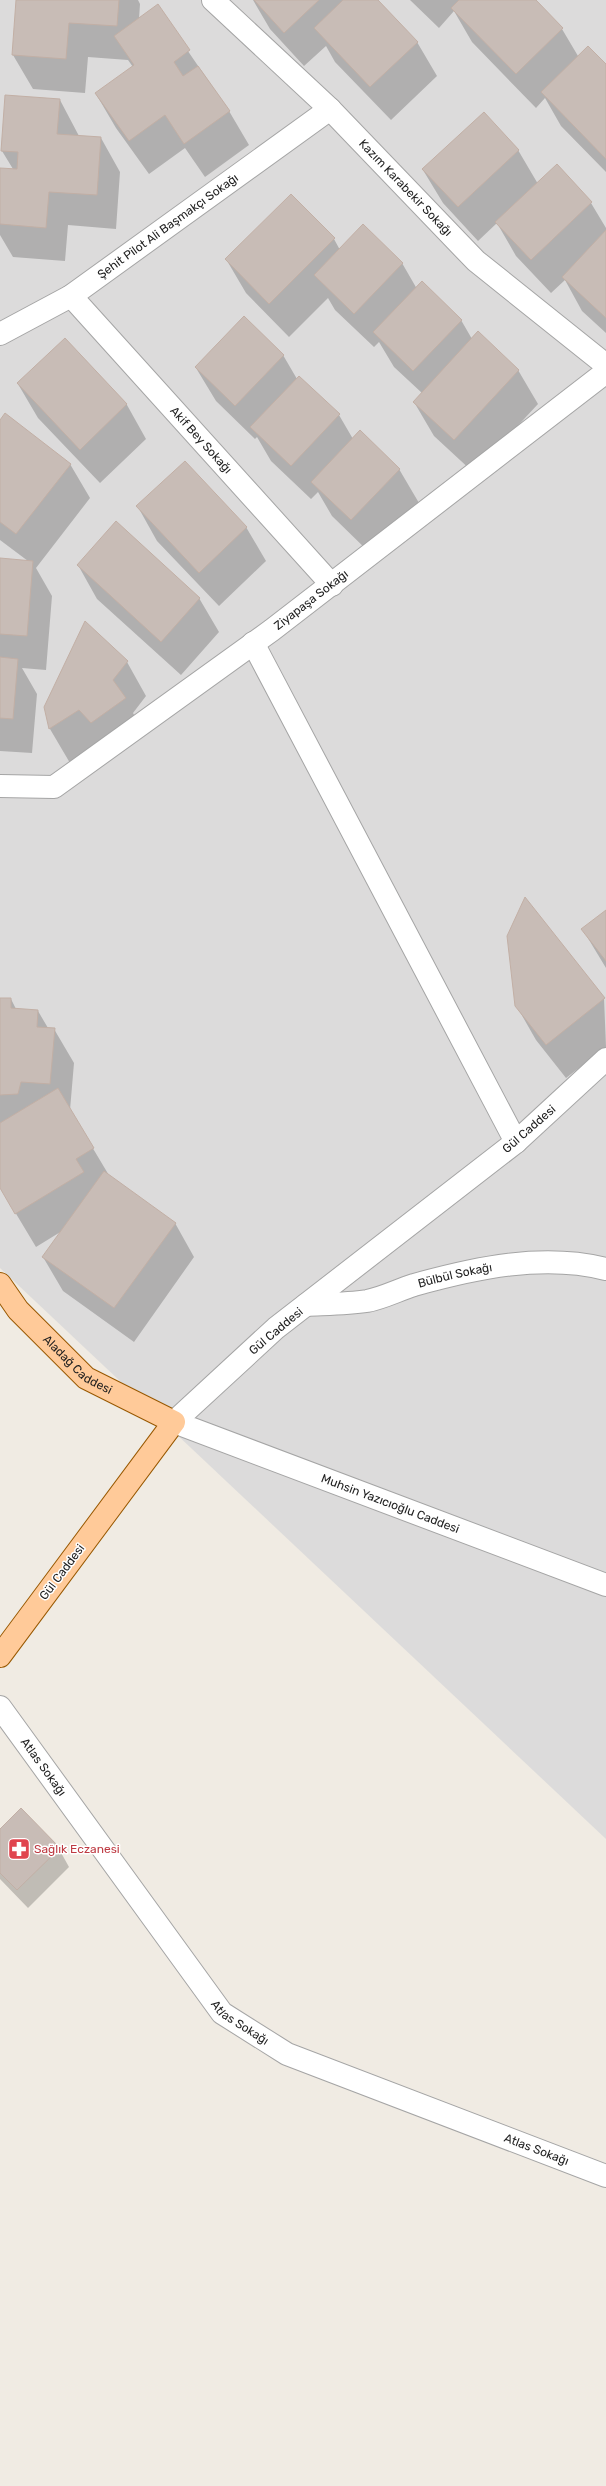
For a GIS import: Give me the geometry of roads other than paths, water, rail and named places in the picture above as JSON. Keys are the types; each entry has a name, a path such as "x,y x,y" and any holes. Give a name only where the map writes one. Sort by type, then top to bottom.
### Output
{"main road":[{"name":"Aladağ Caddesi","path":"0,1284 18,1310 86,1378 174,1422"},
{"name":"Gül Caddesi","path":"0,1656 174,1422"}],"street":[{"name":"Kazım Karabekir Sokağı","path":"213,0 330,109 476,261 606,365"},
{"name":"Şehit Pilot Ali Başmakçı Sokağı","path":"0,334 71,296 330,109"},
{"name":"Akif Bey Sokağı","path":"71,296 332,585"},
{"name":"Ziyapaşa Sokağı","path":"0,786 54,787 332,585 606,372"},
{"path":"253,643 516,1142"},
{"name":"Gül Caddesi","path":"174,1422 276,1328 516,1142 606,1059"},
{"name":"Bülbül Sokağı","path":"306,1305 368,1301 412,1286 477,1269 547,1262 591,1265 606,1269"},
{"name":"Muhsin Yazıcıoğlu Caddesi","path":"174,1422 606,1585"},
{"name":"Atlas Sokağı","path":"0,1707 222,2013 287,2054 606,2176"}],"place":[{"name":"Sağlık Eczanesi","path":"19,1849"}]}
